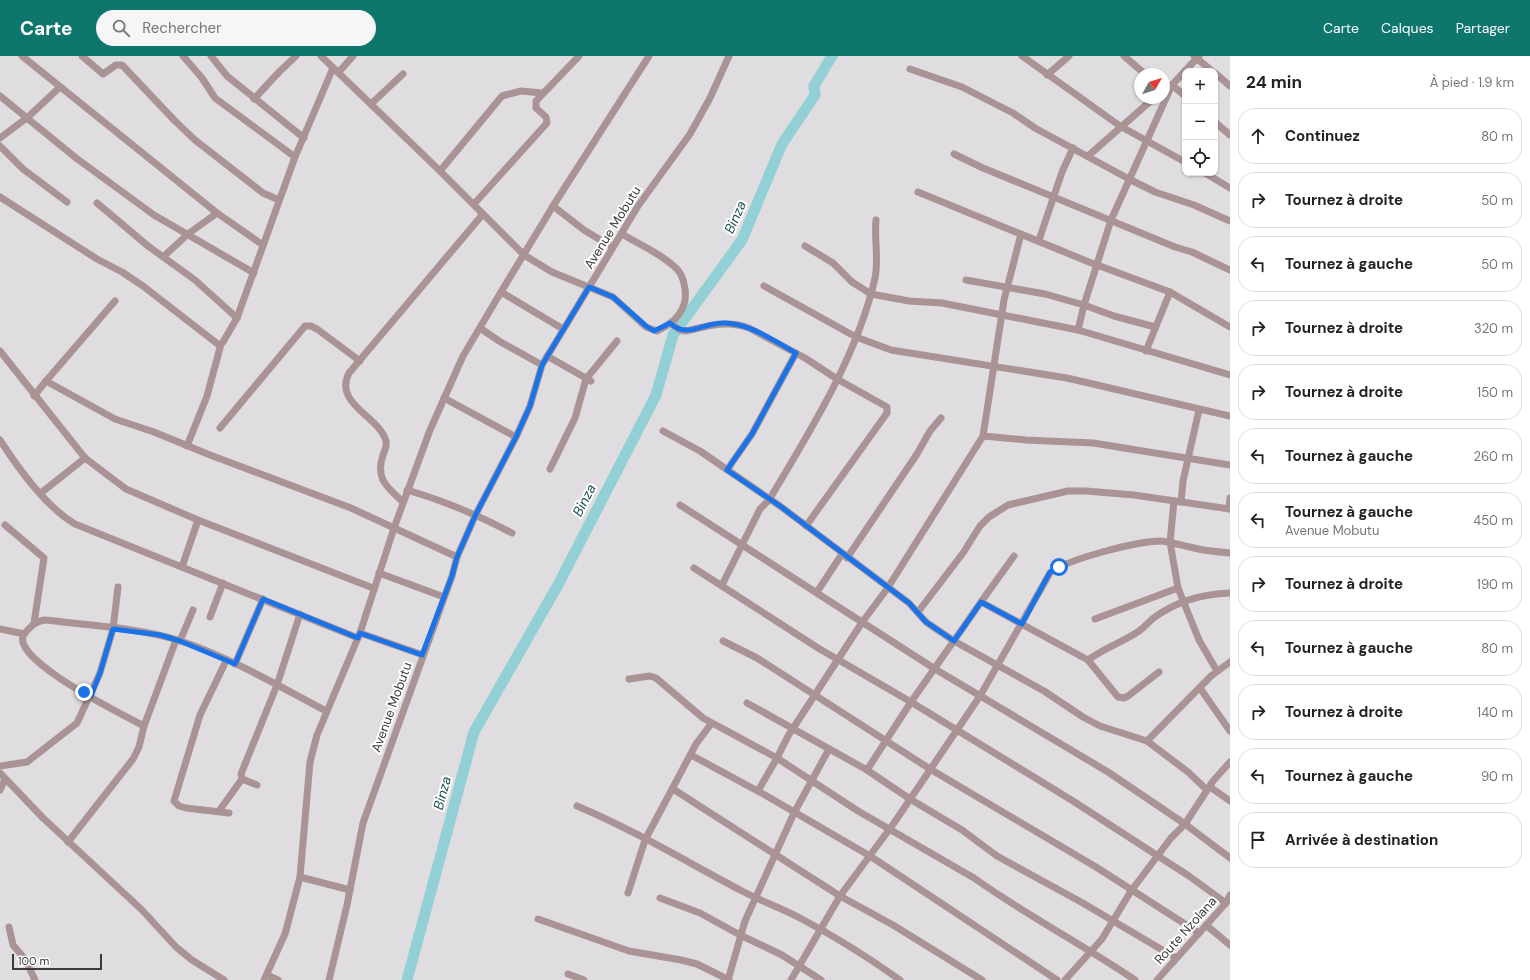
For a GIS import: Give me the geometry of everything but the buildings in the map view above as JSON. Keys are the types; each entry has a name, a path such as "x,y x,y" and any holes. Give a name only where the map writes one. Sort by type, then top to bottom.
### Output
{"street":[{"path":"22,56 175,177 218,213 262,245"},
{"path":"82,56 104,74 116,65 122,65 175,121 196,140 263,192 279,200"},
{"path":"183,56 202,78 215,98 295,157"},
{"path":"211,56 226,76 304,138"},
{"path":"254,99 296,56"},
{"path":"320,56 440,170 524,256 546,270 613,297 650,329 657,331 671,324 684,307 685,292 682,276 673,266 622,234"},
{"path":"188,446 207,396 221,344 237,318 254,274 262,245 295,157 335,70 353,56"},
{"path":"474,204 547,123 546,117 536,108 536,100 579,56"},
{"path":"278,980 266,978 285,934 300,877 310,762 315,741 326,711 359,635 407,490 444,398 463,356 553,206 649,56"},
{"name":"Avenue Mobutu","path":"329,980 350,890 363,823 457,557 476,514 516,437 530,406 542,365 638,206 690,134 710,98 729,56"},
{"path":"1022,56 1120,126 1182,160"},
{"path":"1047,75 1069,56"},
{"path":"1124,56 1138,68"},
{"path":"1188,68 1197,57 1209,68"},
{"path":"910,69 962,87 1013,113 1035,128 1129,179 1155,192 1194,205 1230,221"},
{"path":"371,104 403,74"},
{"path":"1078,330 1096,264 1111,220 1172,85 1182,74"},
{"path":"1218,76 1230,86"},
{"path":"1172,85 1182,93"},
{"path":"0,138 28,117 60,87"},
{"path":"440,170 502,96 521,91 542,93"},
{"path":"0,96 28,117 76,158 136,202 159,218 254,274"},
{"path":"1088,156 1120,126 1147,104"},
{"path":"1218,125 1230,135"},
{"path":"0,146 24,169 66,202"},
{"path":"1039,240 1073,148"},
{"path":"954,154 1175,247 1192,252 1230,270"},
{"path":"1210,176 1230,188"},
{"path":"918,192 1096,264 1170,292 1230,327"},
{"path":"0,197 97,259 122,272 143,286 217,344 221,344"},
{"path":"97,203 163,257 195,280 237,318"},
{"path":"553,206 584,230 612,247"},
{"path":"163,257 188,234 218,213"},
{"path":"403,502 385,485 381,478 380,464 386,446 384,436 354,403 346,391 344,385 345,379 483,214"},
{"path":"722,584 760,510 769,500 815,422 856,337 871,294 877,264 875,242 876,220"},
{"path":"758,791 793,728 837,659 887,589 983,436 995,365 1001,314 1022,234"},
{"path":"805,246 833,263 852,282 871,294 942,303 1078,330 1230,375"},
{"path":"966,280 1008,286 1084,305 1114,316 1156,327"},
{"path":"764,286 868,343 904,352 995,365 1067,378 1230,416"},
{"path":"501,292 563,329"},
{"path":"1146,350 1170,292"},
{"path":"34,396 115,300"},
{"path":"671,324 680,330 686,331 714,324 730,323 749,328 796,353 884,405 888,411 806,526"},
{"path":"220,428 305,326 311,326 317,329 360,360"},
{"path":"480,328 499,342 542,365"},
{"path":"550,469 575,418 588,380 617,341"},
{"path":"0,351 34,396 85,458 126,489 198,520 374,588"},
{"path":"727,470 752,434 796,353"},
{"path":"547,356 588,380"},
{"path":"46,381 115,419 154,432 351,508 457,557"},
{"path":"444,398 516,437"},
{"path":"1199,410 1177,502 1170,542 1178,588 1199,640 1217,671"},
{"path":"817,592 918,454 930,431 941,418"},
{"path":"663,431 700,451 806,526 887,589 909,603 926,622 954,641 1044,691 1100,726 1147,741 1208,788 1230,801"},
{"path":"983,436 1026,440 1094,443 1230,465"},
{"path":"0,440 41,493 62,516 75,524 300,614 422,655"},
{"path":"41,493 85,458"},
{"path":"407,490 440,500 476,514 512,533"},
{"path":"918,612 963,553 980,526 989,516 1008,505 1068,491 1128,494 1230,509 1230,498"},
{"path":"680,504 742,546 863,621 935,669 1108,772 1185,824 1230,858"},
{"path":"182,567 198,520"},
{"path":"5,525 44,558 34,623"},
{"path":"791,980 840,896 910,799 980,696 1022,624 1047,577 1054,569 1093,555 1146,542 1170,542 1193,548 1230,553"},
{"path":"867,770 912,702 1014,556"},
{"path":"694,568 722,584 837,659 958,730 1159,856 1226,903"},
{"path":"379,573 444,597"},
{"path":"210,617 223,583"},
{"path":"0,766 27,762 77,723 91,696 100,673 113,629 118,588"},
{"path":"1095,619 1178,588"},
{"path":"1088,660 1099,652 1138,632 1159,614 1184,602 1212,594 1230,593"},
{"path":"235,664 263,599"},
{"path":"981,602 1088,660 1114,694 1124,698 1159,672"},
{"path":"68,842 133,759 139,747 144,726 178,640 193,610"},
{"path":"219,812 242,779 241,774 277,685 300,614"},
{"path":"144,726 91,696 37,662 25,650 22,641 24,634 34,623 45,620 160,635 178,640 235,664 326,711"},
{"path":"0,629 24,634"},
{"path":"723,641 757,658 930,768 1096,867 1131,891 1199,933"},
{"path":"226,661 200,715 174,797 176,804 180,806 229,813"},
{"path":"1147,741 1217,671 1230,662"},
{"path":"629,679 650,676 656,678 692,710 711,724 777,758 811,782 946,861 997,895 1091,951 1135,980"},
{"path":"1200,688 1230,731"},
{"path":"747,703 867,770 910,799 962,830 997,856 1081,902 1112,922 1176,958"},
{"path":"628,893 645,840 696,744 711,724"},
{"path":"538,919 629,951 697,964 728,980 745,920 794,813 829,749"},
{"path":"691,755 758,791 870,856 1057,980"},
{"path":"1065,980 1091,951 1112,922 1131,891 1159,856 1174,834 1185,824 1208,788 1230,762"},
{"path":"0,772 5,779 68,842 142,910 176,947 192,960 224,980"},
{"path":"0,790 5,779"},
{"path":"242,779 257,785"},
{"path":"673,788 840,896 893,925 982,980"},
{"path":"577,806 610,820 755,898 787,911 821,929 871,959 900,980"},
{"path":"300,877 350,890"},
{"name":"Route Nzolana","path":"1157,980 1226,903 1230,895"},
{"path":"660,898 700,913 740,935 782,955 821,980"},
{"path":"1206,925 1230,945"},
{"path":"9,927 13,945 25,959 35,980"},
{"path":"568,974 584,980"}],"waterway":[{"name":"Binza","path":"407,980 474,732 559,583 656,395 673,335 742,240 782,144 815,95 814,86 832,56"}],"route":[{"path":"84,692 91,696 100,673 113,629 160,635 180,641 235,664 263,599 358,638 360,633 422,655 452,576 457,557 476,514 516,437 530,406 534,396 539,370 589,287 613,297 646,326 654,331 659,330 670,323 680,330 686,331 714,324 730,323 749,328 796,353 752,434 727,470 769,500 780,506 887,589 909,603 926,622 954,641 981,602 1022,624 1050,572 1059,567"}]}
